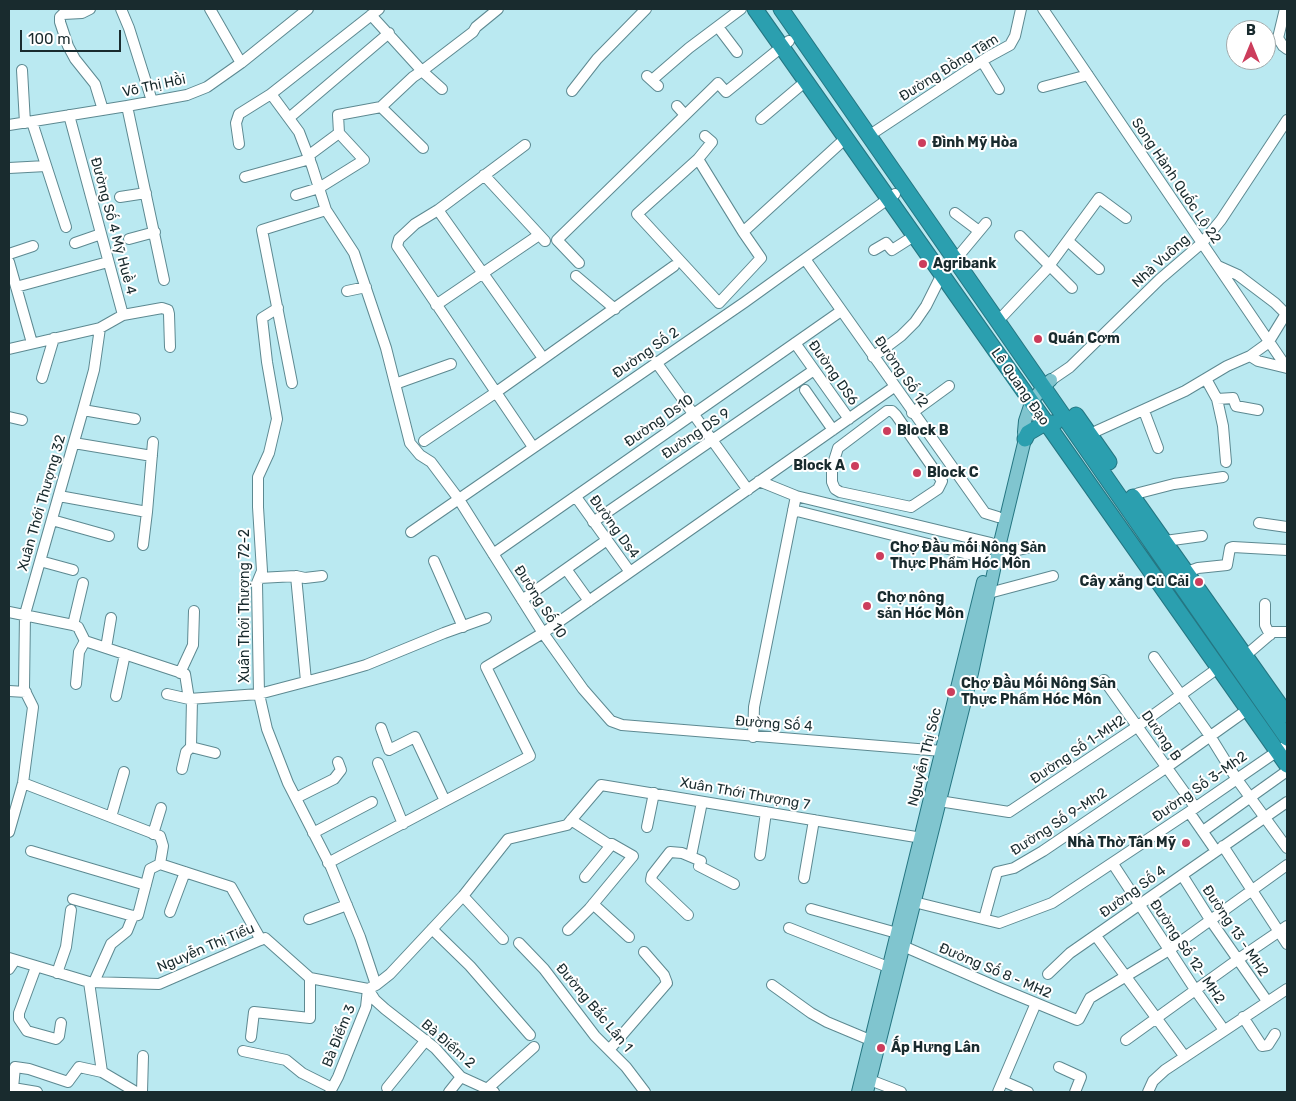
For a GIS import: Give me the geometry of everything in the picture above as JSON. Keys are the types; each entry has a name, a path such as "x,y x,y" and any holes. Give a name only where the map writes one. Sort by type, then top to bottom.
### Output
{"highway":[{"name":"Lê Quang Đạo","path":"755,9 785,44 892,197 914,236 942,274 1040,391 1090,434 1132,497 1287,715"},
{"name":"Lê Quang Đạo","path":"766,9 806,81 1040,391 1284,747 1287,765"},
{"name":"Lê Quang Đạo","path":"781,9 873,133"},
{"name":"Lê Quang Đạo","path":"791,9 873,133 1001,317 1040,391 1050,423 1247,710 1284,747"},
{"name":"Lê Quang Đạo","path":"1050,423 1284,747"},
{"path":"1024,435 1050,423"}],"main road":[{"name":"Nguyễn Thị Sóc","path":"868,1086 914,902 942,750 1024,435 1040,391"},
{"name":"Nguyễn Thị Sóc","path":"858,1092 897,933 925,838 939,801 972,674 989,593 998,516 1016,438 1024,435"}],"street":[{"path":"90,9 82,12 69,10 60,17 60,22 68,46 95,84 103,110"},
{"path":"121,9 129,28 152,101"},
{"path":"210,9 241,63"},
{"name":"Võ Thị Hồi","path":"9,125 127,106 187,94 207,87 241,63 306,9"},
{"path":"296,195 319,188 364,160 339,133 338,115 382,107 413,77 473,32 476,27 498,9"},
{"path":"572,91 597,59 646,9"},
{"path":"652,81 689,48 741,9"},
{"name":"Đường Đồng Tâm","path":"873,133 982,61 1010,45 1016,36 1021,9"},
{"name":"Song Hành Quốc Lộ 22","path":"1043,9 1268,343 1287,368"},
{"path":"1285,9 1278,38 1287,49"},
{"path":"239,144 236,123 239,114 271,94 375,12 389,33 422,71 442,89"},
{"path":"718,27 737,52"},
{"path":"289,118 389,33"},
{"path":"578,263 557,240 718,83 726,92 785,44"},
{"path":"982,61 999,89"},
{"path":"22,70 29,123 46,166 66,227"},
{"path":"1043,87 1088,75"},
{"path":"761,119 806,81"},
{"name":"Đường Số 10","path":"271,94 299,132 326,210 354,253 386,348 410,443 420,455 431,462 458,498 543,633 583,689 606,716"},
{"path":"127,106 164,280"},
{"path":"677,106 685,115"},
{"path":"382,107 423,148"},
{"name":"Đường Số 4 Mỹ Huề 4","path":"9,349 100,328 123,315 69,115"},
{"name":"Nhà Vuông","path":"1040,391 1070,367 1160,279 1202,243 1221,220 1287,120"},
{"path":"245,177 309,157 339,133"},
{"path":"698,159 761,258 719,303 637,214 698,159 712,142 705,136"},
{"path":"743,232 847,137"},
{"path":"525,145 438,210 415,224 399,239 397,246 533,447"},
{"path":"9,168 46,166"},
{"path":"436,305 542,238 484,175"},
{"path":"120,197 146,193"},
{"name":"Đường Số 2","path":"410,532 892,197"},
{"path":"1001,317 1049,266 1099,198 1126,218"},
{"path":"292,383 262,230 326,210"},
{"path":"438,210 543,358"},
{"path":"955,213 979,231"},
{"path":"959,256 986,223"},
{"path":"129,238 155,232"},
{"path":"75,243 100,234"},
{"path":"874,250 886,243 892,250 914,236"},
{"path":"1020,236 1072,288"},
{"path":"1068,241 1099,269"},
{"path":"9,254 33,246"},
{"name":"Đường Số 12","path":"805,259 894,388 985,513 998,516"},
{"path":"9,262 16,287 14,300 32,344"},
{"path":"16,287 108,262"},
{"path":"424,441 674,266"},
{"path":"1090,434 1206,379 1227,366 1250,356 1268,343 1286,313 1238,275 1217,266"},
{"path":"873,357 901,336 915,322 926,306 942,274"},
{"path":"576,276 614,309"},
{"path":"346,291 366,287"},
{"name":"Xuân Thới Thượng 72-2","path":"278,308 262,318 276,419 269,453 258,476 262,570 257,583 259,694 266,729 360,937 372,987"},
{"path":"123,315 166,309 169,314 170,347"},
{"name":"Đường Ds10","path":"493,554 841,311"},
{"name":"Xuân Thới Thượng 32","path":"9,832 23,783 33,707 24,689 24,614 94,370 100,328"},
{"path":"42,378 54,338"},
{"name":"Đường DS6","path":"795,343 849,419"},
{"path":"1250,356 1258,361 1287,368"},
{"path":"656,362 748,490"},
{"path":"395,384 451,364"},
{"name":"Đường DS 9","path":"593,522 814,370"},
{"path":"1206,379 1217,399 1223,426 1226,462"},
{"path":"912,413 949,386"},
{"path":"328,863 530,756 486,667 543,633 894,388"},
{"path":"805,390 833,430"},
{"path":"1217,399 1234,398 1236,406 1258,410"},
{"path":"83,410 134,419"},
{"path":"1144,410 1158,448"},
{"path":"889,411 894,413 942,482 938,489 911,507 846,494 837,491 832,482 832,466 837,449 884,412 889,411"},
{"path":"9,417 22,420"},
{"path":"920,449 932,440"},
{"path":"143,545 154,442"},
{"path":"74,443 152,456"},
{"path":"1132,497 1139,493 1174,484 1223,477"},
{"path":"759,481 796,496 910,524 993,551"},
{"path":"843,508 846,494"},
{"path":"59,496 147,512"},
{"path":"753,736 754,707 796,496"},
{"name":"Đường Ds4","path":"576,497 630,572"},
{"path":"910,524 911,507"},
{"path":"793,510 879,532 993,551 1006,553 1031,547"},
{"path":"879,532 881,517"},
{"path":"52,520 109,536"},
{"path":"1259,523 1287,527"},
{"path":"1165,541 1202,536"},
{"path":"522,600 607,540"},
{"path":"1187,572 1198,568 1227,565 1230,548 1233,546 1287,550"},
{"path":"40,561 72,570"},
{"path":"434,561 463,627"},
{"path":"566,569 588,601"},
{"path":"296,576 306,681"},
{"path":"259,578 322,576"},
{"path":"989,593 1053,576"},
{"path":"72,625 83,583"},
{"path":"1265,604 1265,625 1270,635"},
{"path":"180,673 193,644 194,611"},
{"path":"9,612 78,627 85,641 185,674 191,699 191,747 186,752 182,769"},
{"path":"106,648 111,618"},
{"path":"168,694 191,699 259,694 366,665 486,618"},
{"path":"1245,656 1273,632 1287,632"},
{"path":"76,684 79,652 85,641"},
{"path":"116,696 126,654"},
{"path":"1154,657 1210,736 1236,778 1287,848"},
{"name":"Đường Số 1-MH2","path":"939,801 1009,812 1182,696 1218,668"},
{"name":"Dường B","path":"1104,680 1166,767 1203,831 1283,929 1287,944"},
{"path":"9,691 26,692"},
{"path":"1166,767 1247,710"},
{"name":"Đường Số 4","path":"606,716 611,721 622,725 942,750"},
{"path":"381,728 390,750 415,736 445,801"},
{"path":"191,747 214,753"},
{"name":"Đường Số 3-Mh2","path":"914,902 999,923 1052,903 1113,864 1236,778 1284,747"},
{"path":"296,798 334,779 341,770 338,762"},
{"path":"378,763 403,824"},
{"name":"Đường Số 9-Mh2","path":"984,919 997,872 1014,868 1043,851 1166,767"},
{"path":"1203,831 1287,771"},
{"path":"111,817 124,772"},
{"path":"23,783 160,836 163,846 160,864"},
{"name":"Xuân Thới Thượng 7","path":"571,820 601,784 925,838"},
{"path":"648,827 654,793"},
{"path":"313,833 372,802"},
{"path":"692,856 702,802"},
{"name":"Đường Số 4","path":"1048,974 1070,953 1287,802"},
{"path":"153,834 161,808"},
{"path":"760,855 766,812"},
{"path":"251,1036 254,1012 310,1018 310,978 372,987 390,974 463,896 508,839 567,824 571,820 608,844 612,844 633,856 593,904 568,930"},
{"path":"804,878 814,820"},
{"path":"585,877 612,844"},
{"path":"31,850 146,885"},
{"path":"688,915 651,878 670,852 674,851 692,856 701,861 699,866 734,884"},
{"path":"73,899 133,916 138,915 150,869 160,864 231,887 261,940"},
{"name":"Đường Số 12- MH2","path":"1113,864 1138,905 1224,1030"},
{"path":"1126,976 1169,950 1211,921 1287,864"},
{"path":"170,912 184,872"},
{"name":"Đường 13 - MH2","path":"1182,875 1237,960 1267,1001"},
{"path":"463,896 503,939"},
{"path":"593,904 629,937"},
{"path":"309,919 347,905"},
{"path":"811,909 897,933"},
{"path":"57,973 66,947 71,910"},
{"path":"102,1072 91,982 111,944 127,930 133,916"},
{"path":"789,928 888,967"},
{"path":"432,929 470,966 530,1035"},
{"path":"1126,1040 1283,929"},
{"path":"1096,936 1155,1018 1186,1057"},
{"name":"Nguyễn Thị Tiểu","path":"12,959 91,982 159,984 265,938 310,978"},
{"name":"Đường Bắc Lân 1","path":"519,942 544,969 595,1036 626,1067 645,1092"},
{"name":"Đường Số 8 - MH2","path":"903,946 1077,1020 1081,1018 1090,998 1126,976"},
{"path":"609,1050 667,983 664,975 644,952"},
{"path":"9,969 12,959"},
{"path":"36,967 19,1013 19,1019 27,1030 56,1040 59,1036 61,1023"},
{"path":"772,985 827,1022 870,1040"},
{"name":"Bà Điểm 2","path":"372,987 375,1000 426,1040 461,1076 490,1091"},
{"name":"Bà Điểm 3","path":"331,1090 366,1008 372,987"},
{"path":"1148,1092 1153,1081 1165,1070 1287,988"},
{"path":"998,1092 1036,1003"},
{"path":"1243,1017 1262,1046 1268,1045 1275,1034"},
{"path":"386,1088 426,1040"},
{"path":"490,1091 534,1047"},
{"path":"243,1051 286,1060 302,1073 331,1090"},
{"path":"142,1092 143,1056"},
{"path":"37,1092 12,1090 15,1067 29,1069 68,1082 79,1067 102,1072 136,1092"},
{"path":"1059,1067 1081,1077 1075,1092"},
{"path":"449,1092 461,1076"},
{"path":"1003,1081 1028,1092"},
{"path":"868,1086 901,1092"}],"place":[{"name":"Đình Mỹ Hòa","path":"922,143"},
{"name":"Agribank","path":"923,264"},
{"name":"Quán Cơm","path":"1038,339"},
{"name":"Block B","path":"887,431"},
{"name":"Block A","path":"855,466"},
{"name":"Block C","path":"917,473"},
{"name":"Chợ Đầu mối Nông Sản Thực Phẩm Hóc Môn","path":"880,556"},
{"name":"Cây xăng Củ Cải","path":"1199,582"},
{"name":"Chợ nông sản Hóc Môn","path":"867,606"},
{"name":"Chợ Đầu Mối Nông Sản Thực Phẩm Hóc Môn","path":"951,692"},
{"name":"Nhà Thờ Tân Mỹ","path":"1186,843"},
{"name":"Ấp Hưng Lân","path":"881,1048"}]}
